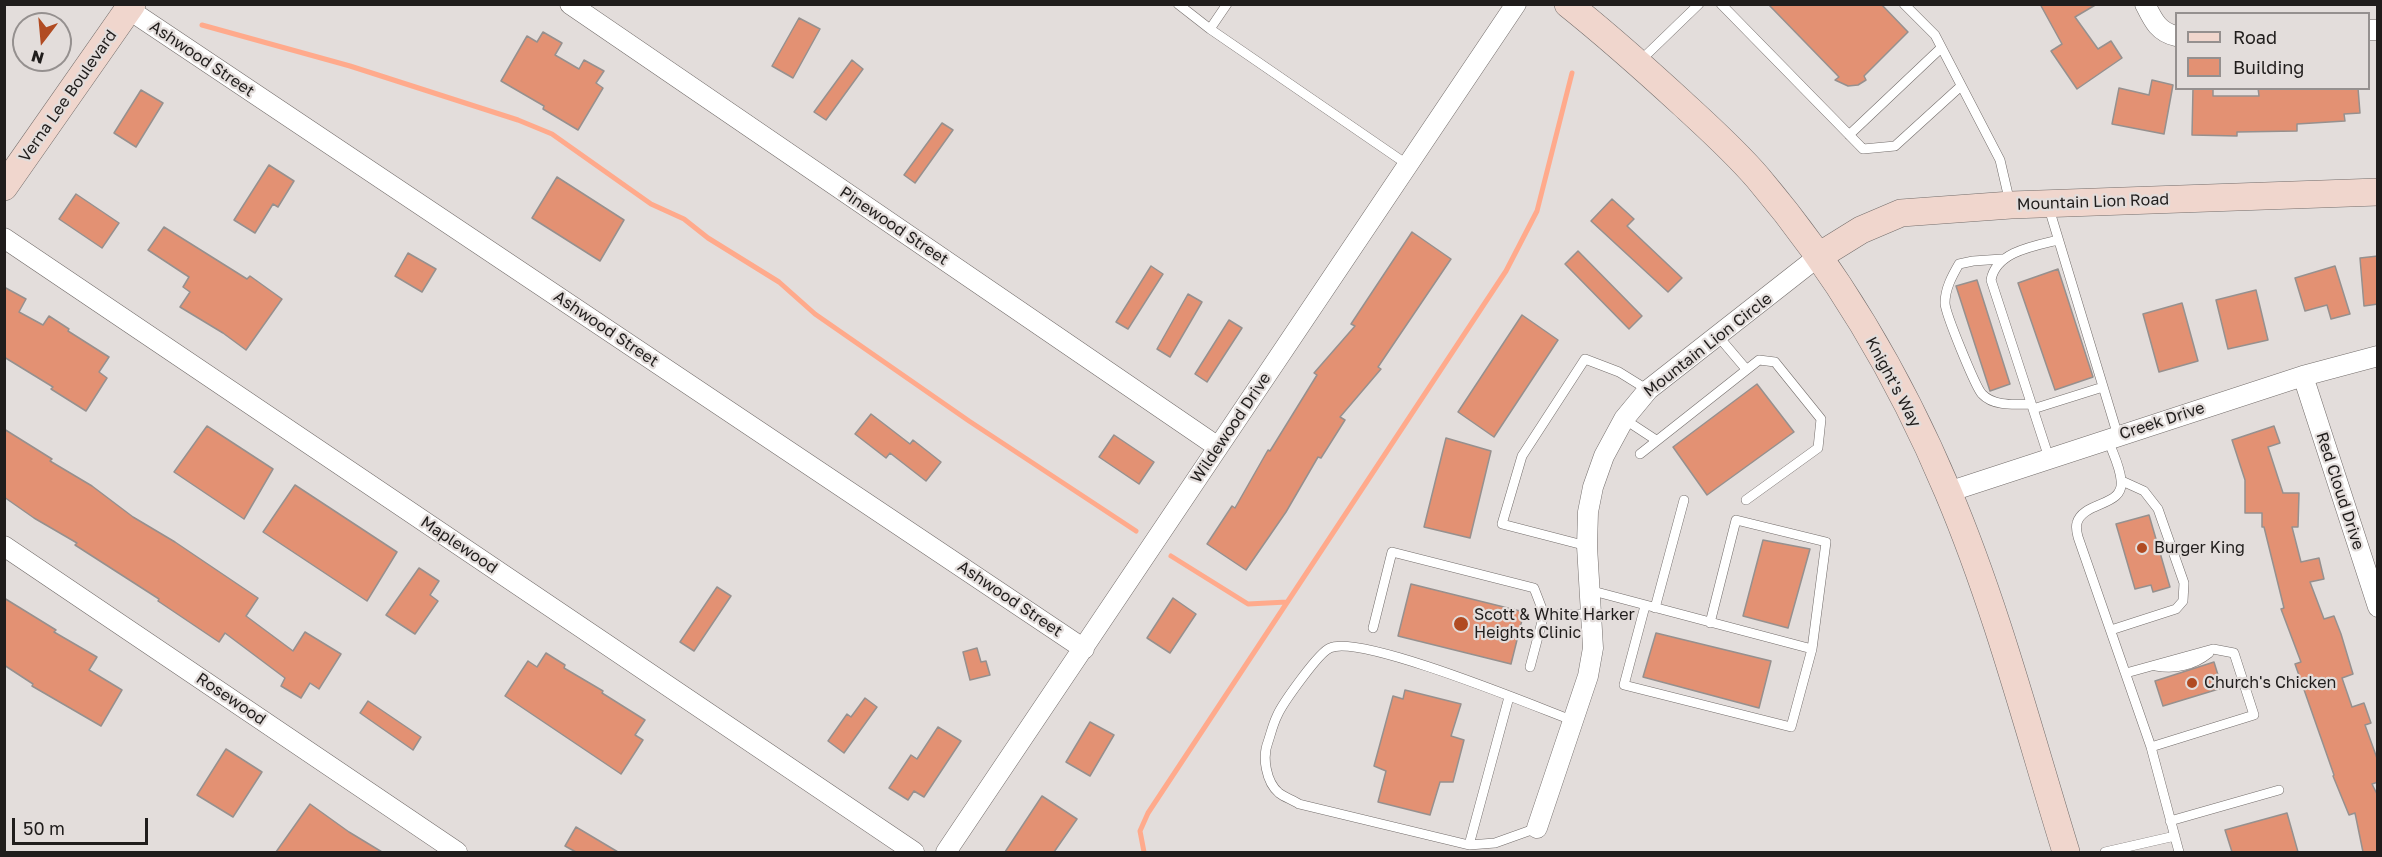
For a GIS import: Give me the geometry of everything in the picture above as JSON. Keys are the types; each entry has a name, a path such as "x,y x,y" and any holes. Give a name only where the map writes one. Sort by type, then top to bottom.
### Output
{"main road":[{"name":"Knight's Way","path":"1568,4 1613,40 1711,130 1757,177 1819,256 1886,364 1948,492 1986,593 2066,852"},
{"name":"Verna Lee Boulevard","path":"4,187 130,7"},
{"name":"Mountain Lion Road","path":"1819,256 1854,233 1901,213 2011,205 2378,192"}],"street":[{"name":"Pinewood Street","path":"570,4 1218,447"},
{"name":"Wildewood Drive","path":"946,852 1516,4"},
{"path":"2145,4 2156,25 2168,34 2175,36"},
{"name":"Ashwood Street","path":"130,7 1084,649"},
{"name":"Maplewood","path":"4,238 914,852"},
{"name":"Mountain Lion Circle","path":"1537,828 1588,676 1593,648 1587,546 1588,512 1593,487 1604,456 1624,419 1648,390 1819,256"},
{"name":"Creek Drive","path":"1948,492 2303,376 2378,356"},
{"name":"Red Cloud Drive","path":"2303,376 2378,607"},
{"name":"Rosewood","path":"4,546 456,852"}],"lane":[{"path":"1178,4 1408,165"},
{"path":"1210,28 1227,4"},
{"path":"1638,63 1699,4"},
{"path":"1721,4 1863,149 1895,146 1961,86"},
{"path":"1904,4 1935,35 2000,160 2011,205"},
{"path":"1850,135 1941,48"},
{"path":"2048,204 2103,387 2122,481 2113,499 2083,513 2076,523 2078,537 2151,747 2179,852"},
{"path":"2058,240 2037,245 2002,259 1959,264 1949,282 1945,303 1949,321 1982,394 2002,404 2032,407 2103,387"},
{"path":"2002,259 1993,269 1991,280 2049,458"},
{"path":"1718,336 1746,369"},
{"path":"1587,546 1502,524 1522,456 1586,359 1620,372 1648,390"},
{"path":"1640,454 1758,360 1775,362 1821,419 1818,448 1746,500"},
{"path":"1624,419 1656,440"},
{"path":"2111,630 2176,609 2182,601 2184,583 2158,509 2144,491 2122,481"},
{"path":"1655,609 1684,500"},
{"path":"1645,606 1624,685 1791,727 1812,649 1826,542 1736,520 1710,623"},
{"path":"1373,628 1392,552 1534,588 1544,614 1530,667"},
{"path":"1590,590 1812,649"},
{"path":"1544,614 1591,614"},
{"path":"1537,828 1495,843 1469,845 1299,804 1278,793 1267,774 1265,748 1277,715 1319,656 1330,648 1344,645 1406,659 1574,721"},
{"path":"2126,673 2213,649 2234,653 2254,715 2151,747"},
{"path":"1469,845 1509,697"},
{"path":"2170,821 2279,790"},
{"path":"2105,852 2175,836"}],"building":[{"path":"1768,4 1881,4 1908,32 1864,76 1866,80 1858,85 1848,86 1835,80 1839,77"},
{"path":"2040,4 2097,4 2075,17 2098,49 2111,41 2122,58 2077,89 2051,51 2062,44"},
{"path":"799,18 820,29 793,78 772,66"},
{"path":"543,32 562,43 555,55 579,69 584,60 604,71 596,83 603,88 578,130 543,109 544,106 501,81 527,36 537,42"},
{"path":"852,60 863,69 826,120 814,112"},
{"path":"2152,80 2173,85 2164,134 2112,124 2119,88 2149,95"},
{"path":"141,90 163,103 136,147 114,133"},
{"path":"2193,90 2213,90 2213,96 2259,96 2258,90 2358,90 2360,113 2344,114 2345,121 2297,124 2297,131 2237,132 2237,136 2192,135"},
{"path":"942,123 953,130 915,183 904,175"},
{"path":"269,165 294,181 278,207 273,204 255,233 234,220"},
{"path":"557,177 624,220 600,261 532,218"},
{"path":"76,194 119,223 102,248 59,219"},
{"path":"1612,199 1634,219 1627,226 1682,278 1668,292 1591,221"},
{"path":"164,227 247,279 250,276 282,299 246,350 180,307 190,292 183,287 189,277 148,250"},
{"path":"1412,232 1451,259 1378,367 1381,369 1340,417 1345,420 1321,458 1318,457 1286,512 1246,570 1207,544 1232,506 1235,508 1268,450 1270,451 1317,375 1314,373 1355,326 1351,324"},
{"path":"1578,251 1642,316 1629,329 1565,264"},
{"path":"408,253 436,269 422,292 395,276"},
{"path":"2378,256 2378,304 2364,306 2360,258"},
{"path":"1151,266 1163,274 1128,329 1116,322"},
{"path":"2335,266 2350,314 2331,319 2327,305 2305,311 2295,278"},
{"path":"2058,269 2093,377 2055,390 2018,283"},
{"path":"1977,280 2010,384 1990,391 1956,286"},
{"path":"4,287 26,299 19,312 43,325 49,316 109,357 99,372 107,378 86,411 51,389 53,387 4,357"},
{"path":"2256,290 2268,340 2228,349 2216,300"},
{"path":"1188,294 1202,302 1170,357 1157,349"},
{"path":"2182,303 2198,361 2159,372 2143,314"},
{"path":"1522,315 1558,340 1494,437 1458,412"},
{"path":"1229,320 1242,328 1207,382 1195,374"},
{"path":"1757,384 1794,432 1707,495 1673,447"},
{"path":"871,414 910,444 913,440 941,462 926,481 890,453 886,458 855,434"},
{"path":"207,426 273,469 244,519 174,472"},
{"path":"2274,426 2280,443 2268,447 2283,493 2299,493 2298,527 2292,527 2301,562 2319,558 2324,579 2310,582 2324,619 2334,616 2341,634 2353,674 2342,678 2352,707 2364,703 2371,723 2365,725 2378,761 2378,782 2372,784 2378,796 2378,852 2363,852 2355,813 2349,815 2333,776 2295,664 2301,662 2281,609 2284,608 2264,527 2262,527 2262,513 2245,513 2245,480 2232,440"},
{"path":"4,429 52,459 50,461 92,486 133,517 175,542 258,598 246,616 293,651 305,632 341,654 319,689 310,683 301,698 281,686 285,678 225,633 219,642 158,601 159,599 75,545 77,543 4,497"},
{"path":"1114,435 1154,462 1139,484 1099,457"},
{"path":"1446,438 1491,451 1470,538 1424,527"},
{"path":"295,485 397,552 367,601 263,532"},
{"path":"2149,515 2170,587 2153,592 2151,585 2135,589 2116,524"},
{"path":"1763,540 1810,549 1788,628 1743,616"},
{"path":"419,568 439,581 430,595 438,601 415,634 386,615"},
{"name":"Scott & White Harker Heights Clinic","path":"1411,584 1524,612 1511,664 1398,636"},
{"path":"717,587 731,596 694,651 680,642"},
{"path":"4,598 56,630 54,632 97,657 89,670 122,690 101,726 32,686 33,684 4,665"},
{"path":"1173,598 1196,614 1170,653 1147,638"},
{"path":"1656,633 1771,661 1759,708 1643,677"},
{"path":"977,648 981,662 986,661 990,675 970,680 963,652"},
{"path":"546,653 565,665 564,668 645,720 635,735 643,740 621,774 505,696 528,661 537,667"},
{"path":"2214,662 2222,688 2163,706 2155,681"},
{"path":"1405,690 1461,704 1451,736 1464,740 1453,782 1440,782 1430,815 1378,802 1386,771 1374,766 1393,696 1403,699"},
{"path":"865,698 877,707 844,753 828,741 847,714 851,717"},
{"path":"368,701 421,737 413,750 360,713"},
{"path":"1090,722 1114,735 1090,776 1066,762"},
{"path":"938,727 961,741 924,797 914,791 908,800 889,788 911,755 917,759"},
{"path":"226,749 262,772 233,817 197,795"},
{"path":"1042,796 1077,819 1054,852 1005,852"},
{"path":"310,804 349,832 382,852 276,852"},
{"path":"2287,813 2298,852 2232,852 2225,830"},
{"path":"576,827 618,852 576,852 565,846"}],"waterway":[{"path":"202,25 350,66 518,120 552,134 651,204 684,219 708,238 779,282 815,314 969,421 1136,531"},
{"path":"1144,852 1140,831 1148,813 1506,271 1537,211 1572,73"},
{"path":"1171,556 1248,604 1287,602"}],"place":[{"name":"Burger King","path":"2142,548"},
{"name":"Scott & White Harker Heights Clinic","path":"1461,624"},
{"name":"Church's Chicken","path":"2192,683"}]}
